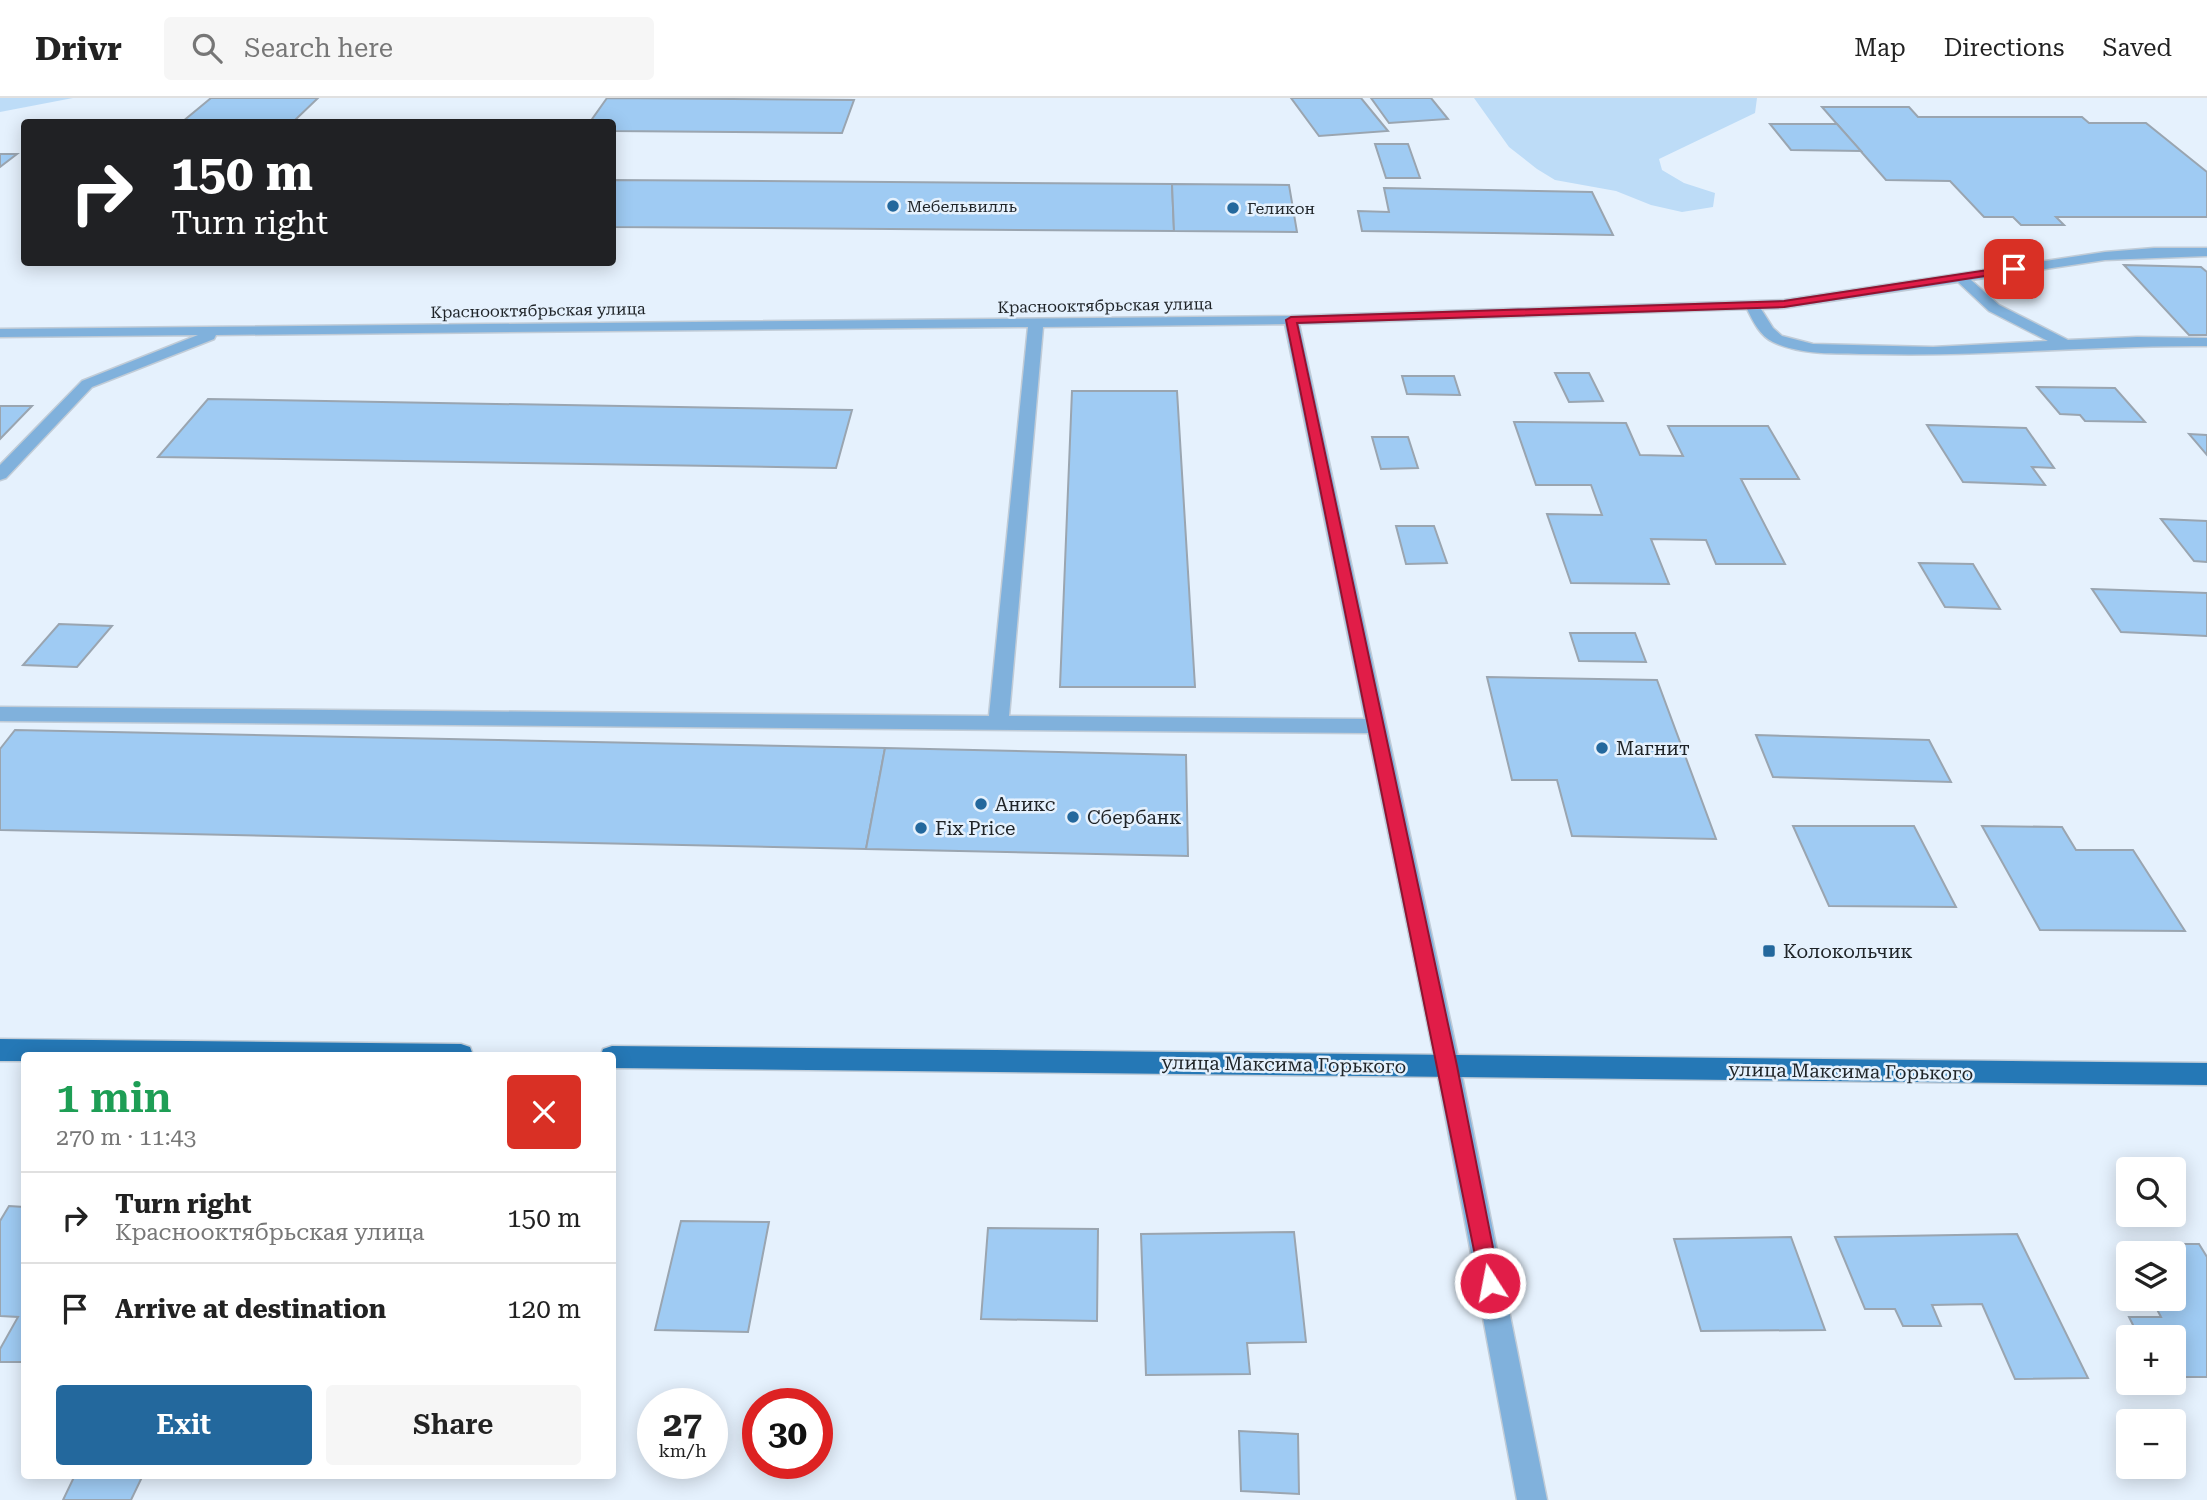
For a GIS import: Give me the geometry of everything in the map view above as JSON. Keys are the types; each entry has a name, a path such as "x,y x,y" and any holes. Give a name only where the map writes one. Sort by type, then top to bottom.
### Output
{"main road":[{"path":"0,1050 184,1052"},
{"name":"улица Максима Горького","path":"616,1057 2207,1074"}],"street":[{"name":"Краснооктябрьская улица","path":"0,333 1291,320 1784,304 2118,255 2154,251 2207,252"},
{"path":"1961,277 1973,293 1997,311 2069,344"},
{"path":"1751,305 1768,331 1777,339 1813,348 1933,351 2069,344 2207,342"},
{"path":"1291,320 1448,1066 1532,1500"},
{"path":"998,723 1036,323"},
{"path":"0,475 87,384 223,331"},
{"path":"0,714 1377,726"}],"shaded area":[{"path":"0,98 73,98 0,112"},
{"path":"1474,98 1757,98 1755,113 1659,159 1662,170 1684,183 1715,193 1713,207 1682,212 1651,205 1616,191 1555,180 1509,147"}],"building":[{"path":"211,98 318,98 296,119 186,119"},
{"path":"607,98 854,100 842,133 616,131 616,119 592,119"},
{"path":"1291,98 1361,98 1388,131 1319,136"},
{"path":"1371,98 1431,98 1448,119 1389,123"},
{"path":"1822,107 1909,107 1918,117 2082,117 2089,123 2146,123 2207,172 2207,217 2056,217 2064,225 2021,225 2013,217 1984,217 1950,181 1886,180"},
{"path":"1770,124 1837,124 1861,151 1791,150"},
{"path":"1375,144 1408,144 1420,178 1386,178"},
{"path":"0,154 17,154 0,167"},
{"name":"Мебельвилль","path":"616,180 1172,184 1174,231 616,227"},
{"name":"Геликон","path":"1172,184 1289,185 1297,232 1174,231"},
{"path":"1384,188 1592,192 1613,235 1362,231 1358,211 1389,212"},
{"path":"2124,265 2201,267 2207,272 2207,335 2189,335"},
{"path":"1555,373 1589,373 1603,401 1569,402"},
{"path":"1402,376 1454,376 1460,395 1407,394"},
{"path":"2037,387 2115,388 2145,422 2085,421 2080,415 2060,414"},
{"path":"1072,391 1177,391 1195,687 1060,687"},
{"path":"208,399 852,410 836,468 158,457"},
{"path":"0,406 32,406 0,439"},
{"path":"1514,422 1626,423 1640,455 1683,456 1668,426 1768,426 1799,479 1741,479 1785,564 1716,564 1706,540 1651,539 1669,584 1571,583 1547,514 1602,515 1591,485 1536,485"},
{"path":"1927,425 2026,428 2054,468 2032,467 2045,485 1963,482"},
{"path":"2189,434 2207,435 2207,455"},
{"path":"1372,437 1408,437 1418,468 1381,469"},
{"path":"2161,519 2207,521 2207,562 2194,561"},
{"path":"1396,526 1434,526 1447,563 1406,564"},
{"path":"1919,563 1973,564 2000,609 1945,607"},
{"path":"2092,589 2207,593 2207,636 2121,632"},
{"path":"59,624 112,626 77,667 23,665"},
{"path":"1570,633 1635,633 1646,662 1579,661"},
{"path":"1487,677 1657,680 1716,839 1572,836 1557,780 1512,780"},
{"path":"15,730 885,748 866,849 0,830 0,749"},
{"path":"1756,735 1929,740 1951,782 1773,777"},
{"path":"885,748 1186,755 1188,856 866,849"},
{"path":"1793,826 1914,826 1956,907 1829,906"},
{"path":"1982,826 2062,827 2076,850 2133,850 2185,931 2040,930"},
{"path":"9,1206 21,1207 21,1362 0,1362 0,1349 18,1317 0,1316 0,1221"},
{"path":"681,1221 769,1222 748,1332 655,1330"},
{"path":"988,1228 1098,1229 1097,1321 981,1319"},
{"path":"1294,1232 1306,1342 1247,1343 1250,1374 1146,1375 1141,1234"},
{"path":"2017,1234 2088,1378 2015,1379 1982,1304 1932,1305 1941,1326 1903,1326 1895,1309 1865,1309 1835,1237"},
{"path":"1791,1237 1825,1330 1701,1331 1674,1239"},
{"path":"2186,1244 2199,1244 2207,1257 2207,1377 2186,1377 2186,1325 2133,1325 2129,1317 2161,1317 2158,1311 2186,1311"},
{"path":"1239,1431 1298,1434 1299,1494 1241,1491"},
{"path":"73,1479 141,1479 131,1500 63,1500"}],"place":[{"name":"Мебельвилль","path":"893,206"},
{"name":"Геликон","path":"1233,208"},
{"name":"Магнит","path":"1602,748"},
{"name":"Аникс","path":"981,804"},
{"name":"Сбербанк","path":"1073,817"},
{"name":"Fix Price","path":"921,828"},
{"name":"Колокольчик","path":"1769,951"}],"route":[{"path":"1490,1283 1448,1066 1291,320 1784,304 2014,269"}]}
